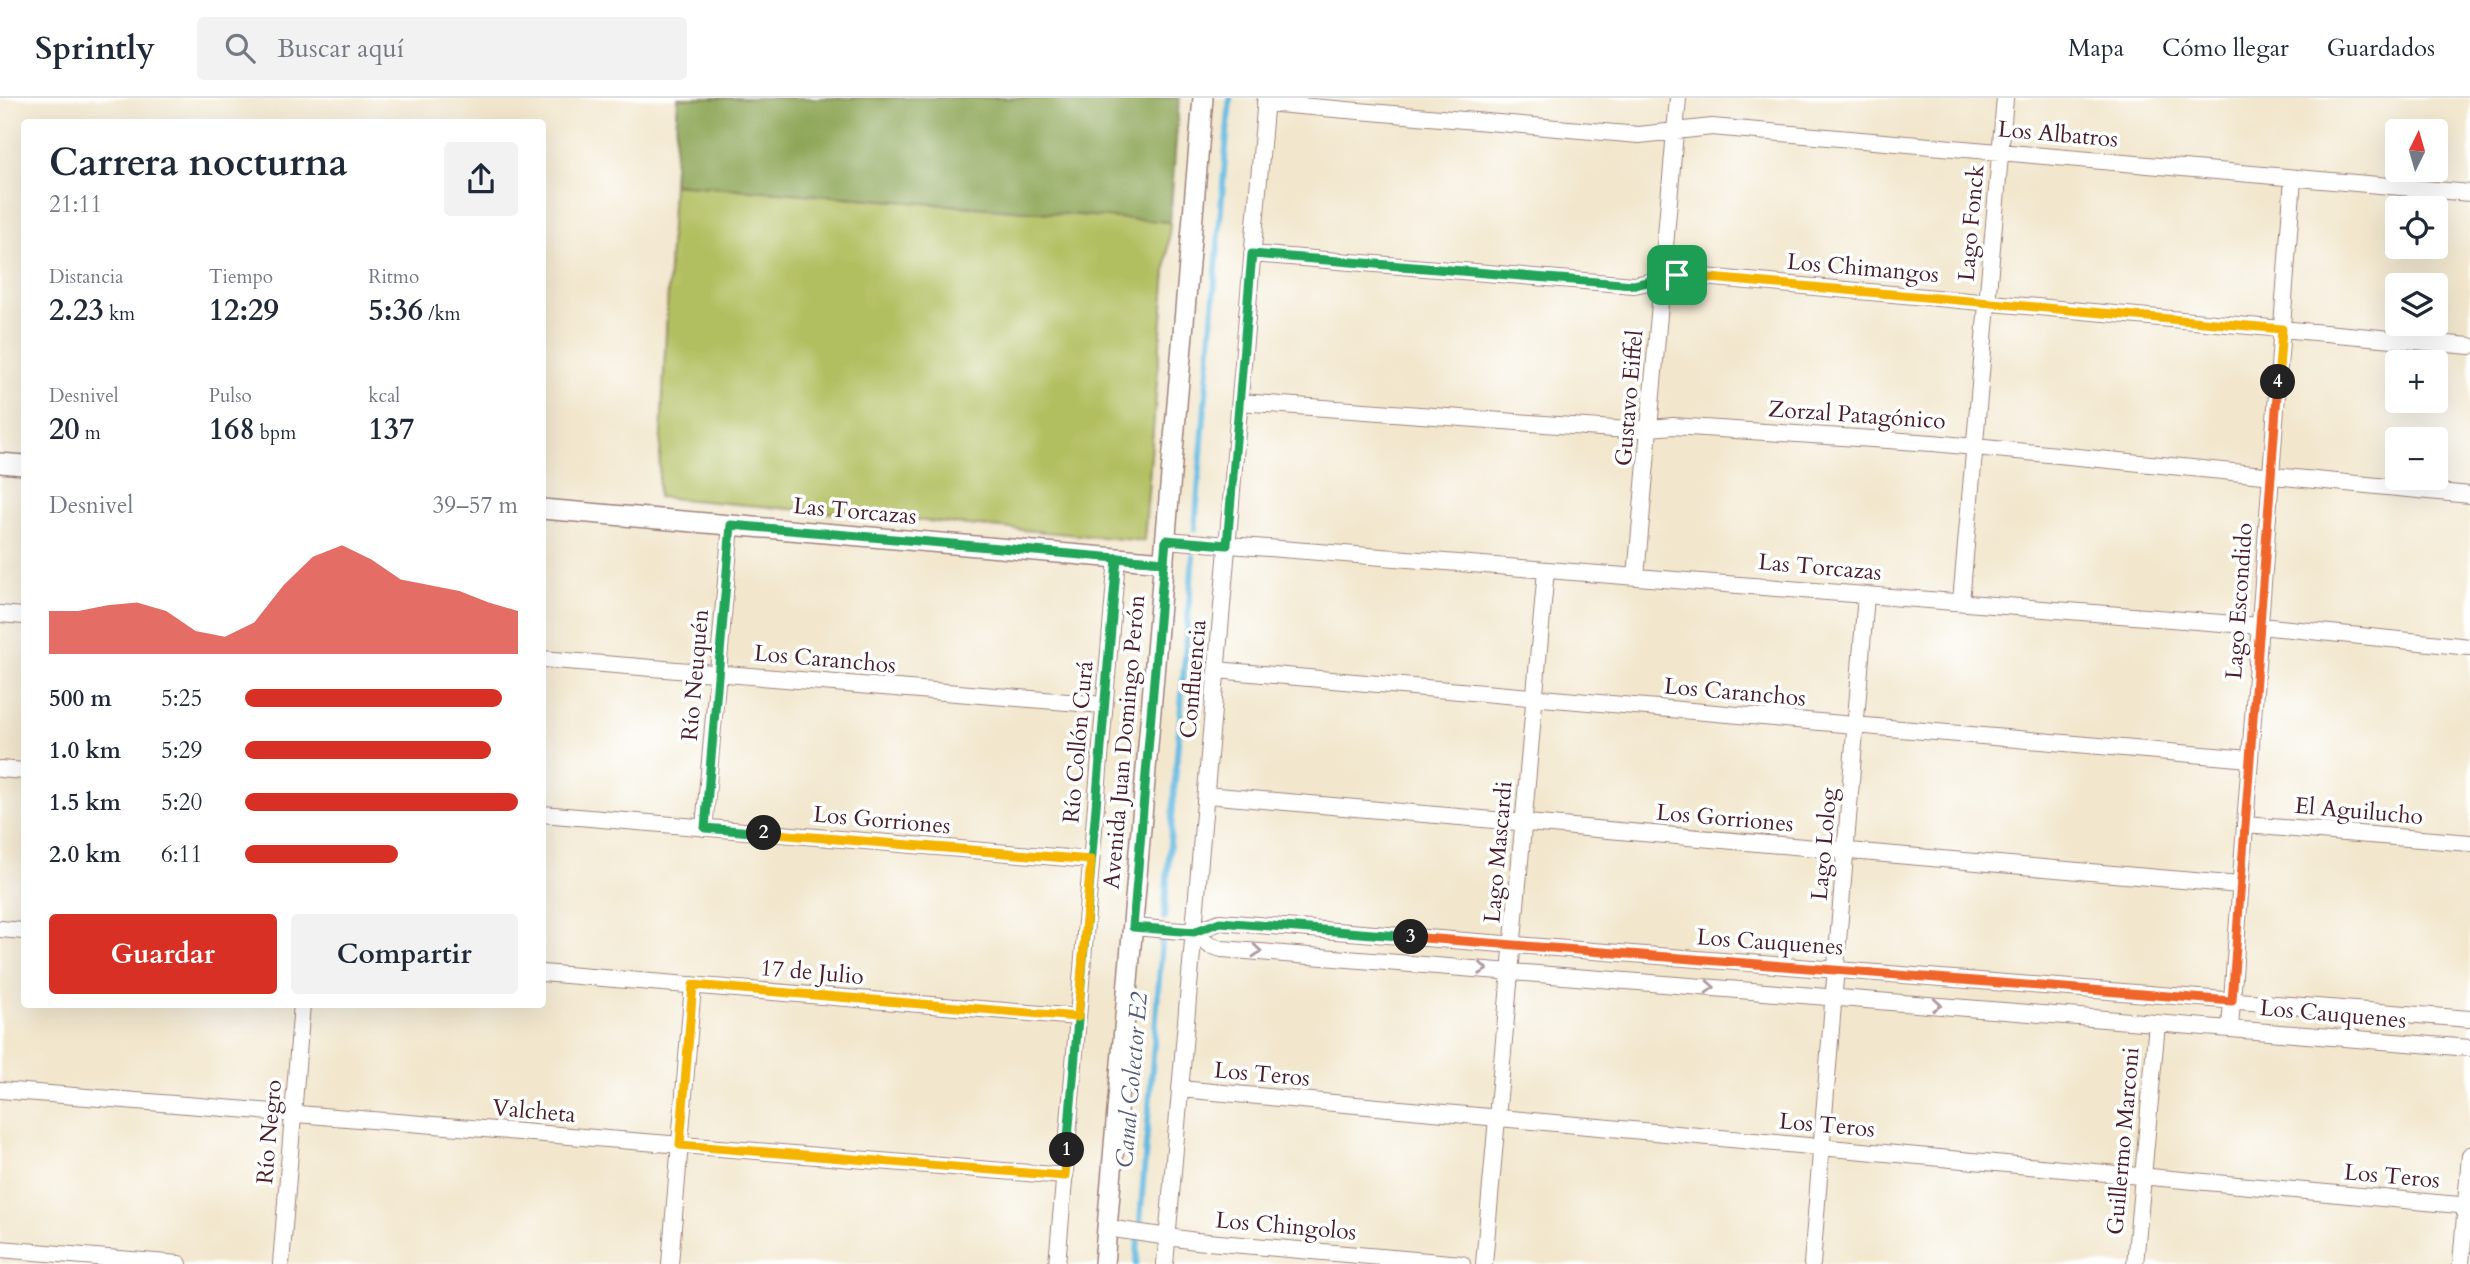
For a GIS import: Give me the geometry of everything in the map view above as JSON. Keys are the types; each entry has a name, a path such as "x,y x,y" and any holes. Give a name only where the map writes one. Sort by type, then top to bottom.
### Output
{"street":[{"name":"Avenida Juan Domingo Perón","path":"1104,1264 1203,98"},
{"name":"Gustavo Eiffel","path":"1636,577 1678,98"},
{"name":"Lago Fonck","path":"1961,603 2005,98"},
{"name":"Los Albatros","path":"1266,101 1639,135 1712,127 2470,193"},
{"name":"Confluencia","path":"1165,1264 1266,101"},
{"name":"Lago Escondido","path":"2230,1028 2293,178"},
{"name":"Los Chimangos","path":"1252,254 1634,285 1682,275 2470,346"},
{"name":"Zorzal Patagónico","path":"1240,402 1628,430 1673,426 1974,447 2470,495"},
{"path":"0,463 21,465"},
{"name":"Las Torcazas","path":"546,509 1164,562"},
{"name":"Río Neuquén","path":"705,828 731,525"},
{"name":"Las Torcazas","path":"1166,540 2260,626 2470,648"},
{"name":"Río Collón Curá","path":"1057,1264 1117,558"},
{"name":"Lago Mascardi","path":"1484,1264 1546,570"},
{"name":"Lago Lolog","path":"1812,1264 1866,595"},
{"path":"0,614 21,616"},
{"name":"Los Caranchos","path":"546,659 1104,705"},
{"name":"Los Caranchos","path":"1216,670 2250,760"},
{"path":"0,769 21,771"},
{"name":"Los Gorriones","path":"1206,795 2241,886"},
{"name":"Los Gorriones","path":"546,814 1091,860"},
{"name":"El Aguilucho","path":"2245,825 2470,843"},
{"name":"Los Cauquenes","path":"1133,927 1194,932 1220,922 2470,1019"},
{"path":"0,929 21,931"},
{"name":"Los Cauquenes","path":"1194,932 1209,945 1222,949 2470,1048"},
{"name":"17 de Julio","path":"546,973 1078,1017"},
{"path":"670,1264 693,985"},
{"name":"Río Negro","path":"281,1264 303,1008"},
{"name":"Guillermo Marconi","path":"2135,1264 2157,1023"},
{"name":"Los Teros","path":"1180,1089 2468,1206"},
{"name":"Valcheta","path":"0,1090 1065,1176"},
{"path":"2461,1264 2468,1206 2470,1155"},
{"name":"Los Chingolos","path":"1107,1228 1196,1241 1462,1264"},
{"path":"0,1249 179,1264"}],"green space":[{"path":"678,98 1179,98 1170,222 673,184"},
{"path":"673,184 1170,222 1144,541 658,497"}],"waterway":[{"path":"1195,529 1230,98"},
{"name":"Canal Colector E2","path":"1164,918 1193,556"},
{"name":"Canal Colector E2","path":"1140,1222 1162,941"},
{"name":"Canal Colector E2","path":"1136,1264 1138,1240"}],"route":[{"path":"1677,275 1634,285 1252,254 1227,545 1166,540 1164,562 1117,558 1065,1176 680,1145 693,985 1078,1017 1091,860 705,828 731,525 1164,562 1133,927 1194,932 1220,922 2232,1001 2282,329 1677,275"}]}
